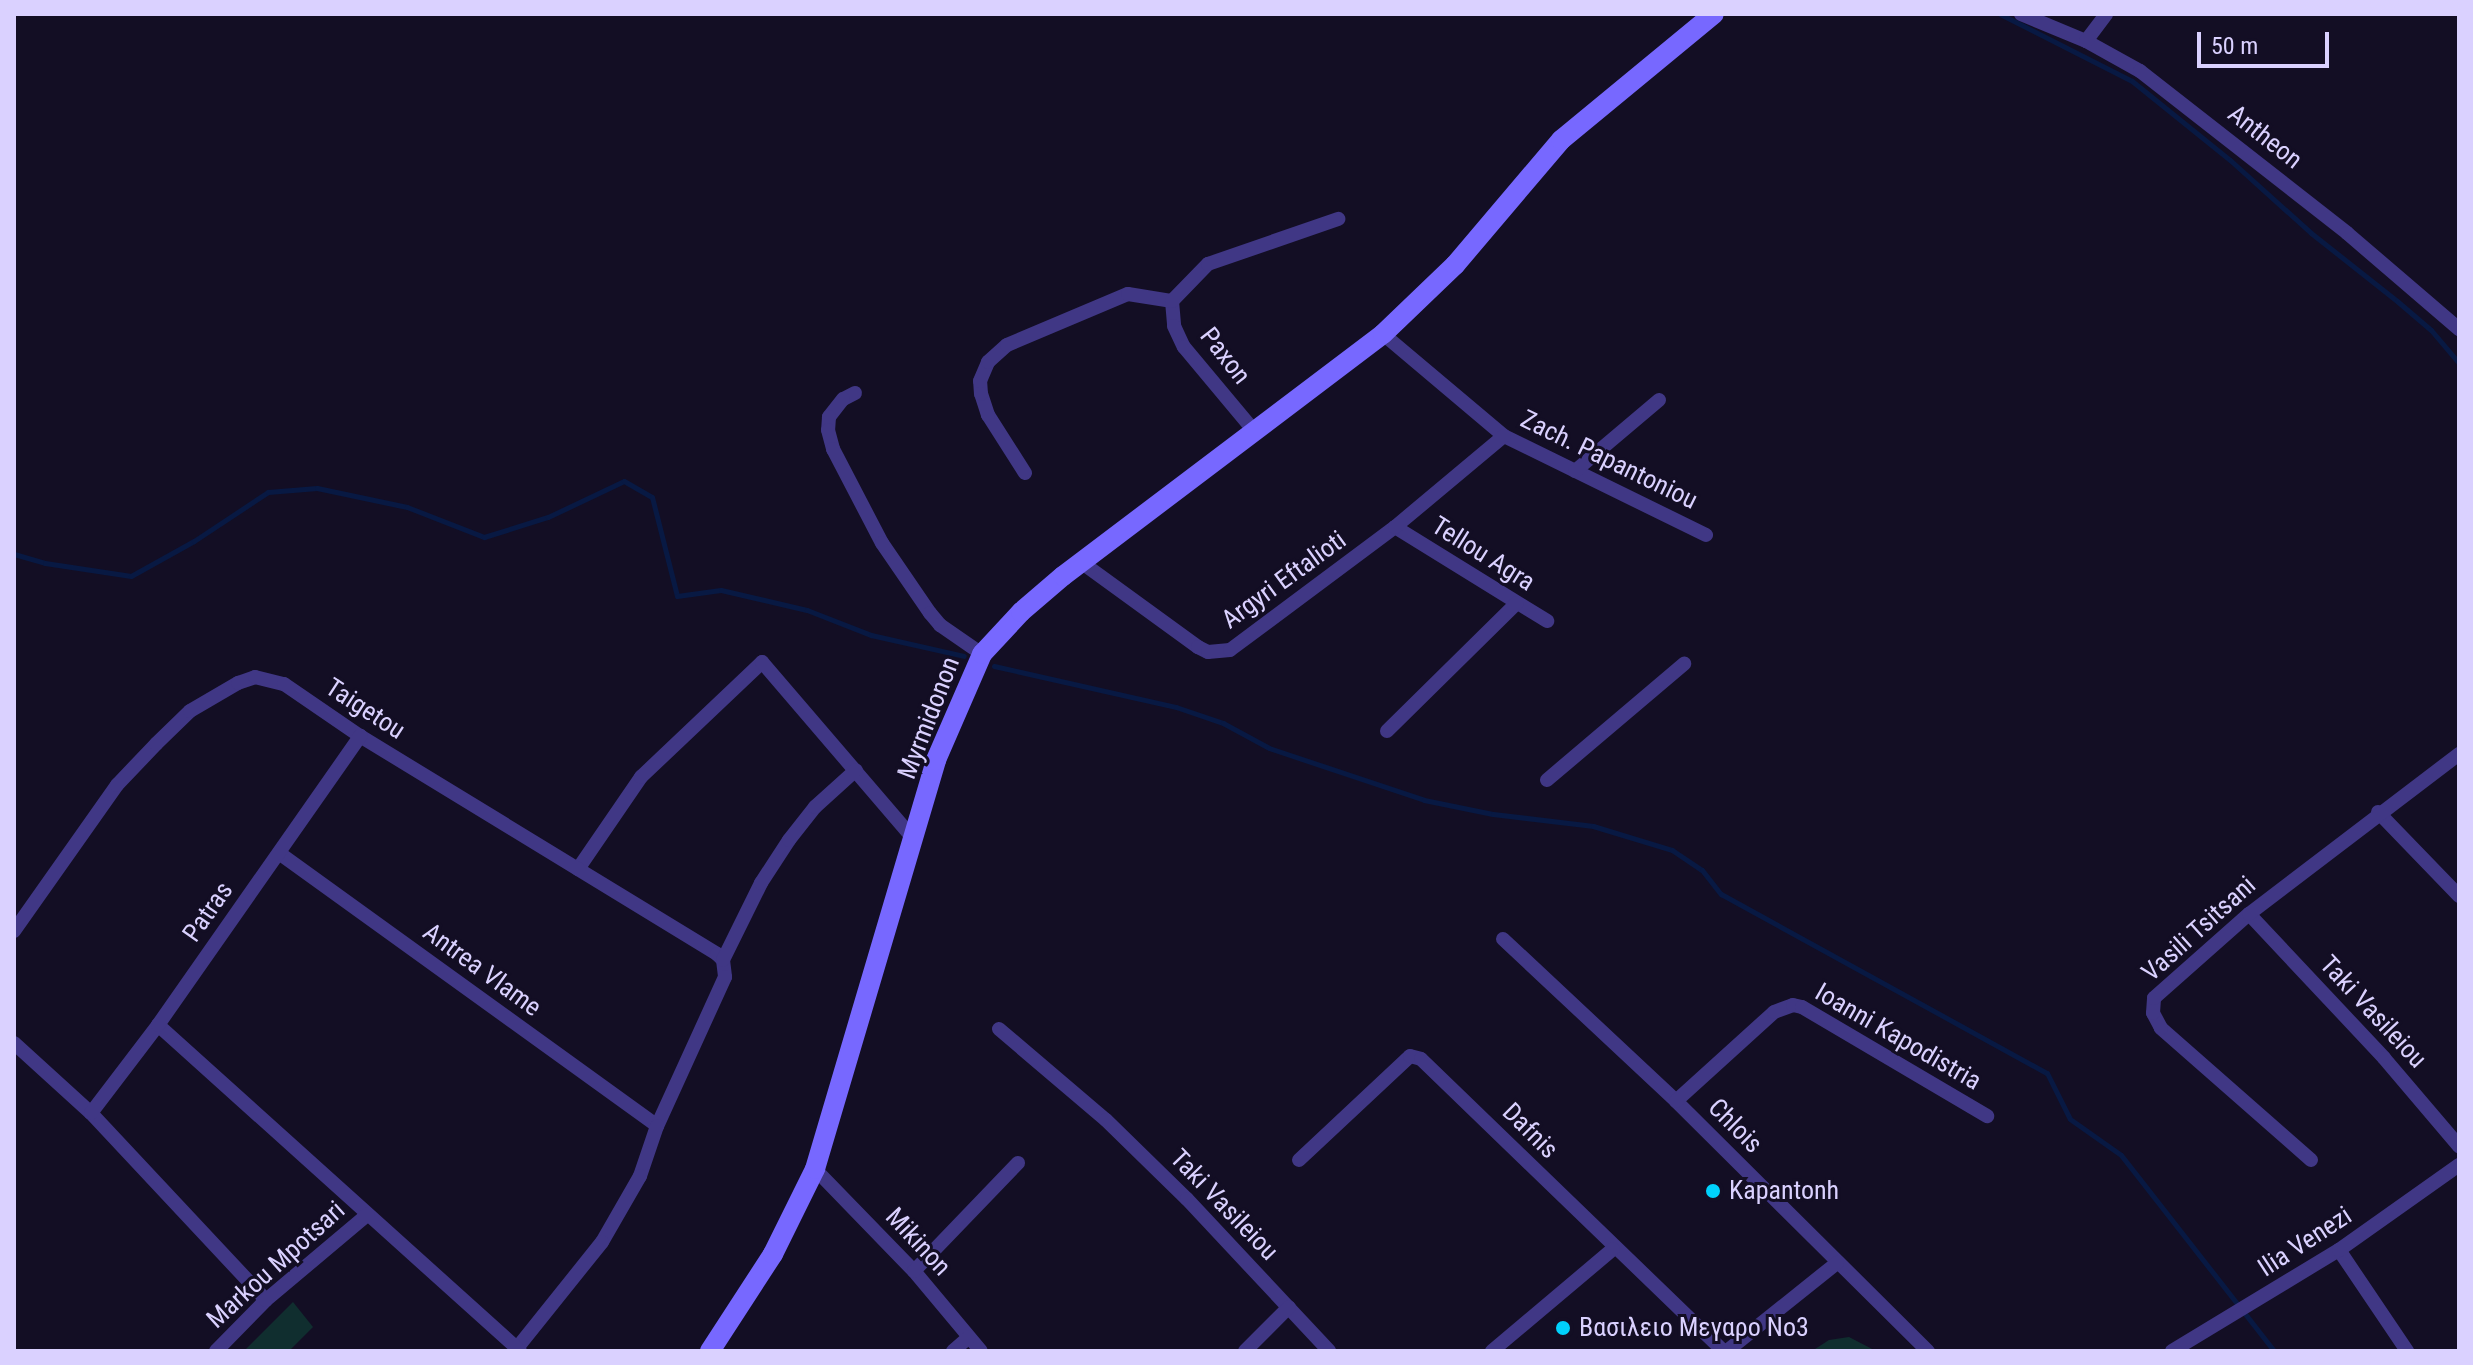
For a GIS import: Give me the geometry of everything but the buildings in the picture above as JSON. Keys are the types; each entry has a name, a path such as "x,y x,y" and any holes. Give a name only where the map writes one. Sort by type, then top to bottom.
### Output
{"street":[{"name":"Myrmidonon","path":"710,1351 773,1254 815,1169 936,760 982,654 1021,612 1081,562 1256,433 1383,334 1442,279 1561,140 1714,14"},
{"name":"Antheon","path":"2021,14 2086,41 2140,71 2347,233 2459,329"},
{"path":"2086,41 2106,14"},
{"path":"1025,473 984,405 980,381 988,362 1007,345 1113,298 1138,293 1172,301 1208,264 1338,219"},
{"name":"Paxon","path":"1172,301 1174,326 1184,347 1256,433"},
{"name":"Zach. Papantoniou","path":"1383,334 1504,436 1706,535"},
{"path":"855,393 843,399 829,417 828,430 833,449 882,543 930,613 940,625 982,654"},
{"path":"1575,471 1659,400"},
{"name":"Argyri Eftalioti","path":"1081,562 1198,647 1218,653 1244,642 1395,527 1504,436"},
{"name":"Tellou Agra","path":"1395,527 1547,621"},
{"path":"1387,731 1517,603"},
{"path":"578,869 641,777 762,662 913,838"},
{"path":"1547,780 1684,664"},
{"name":"Taigetou","path":"14,931 117,785 190,711 238,683 255,677 284,684 360,736 723,960"},
{"name":"Patras","path":"91,1113 158,1025 360,736"},
{"name":"Vasili Tsitsani","path":"2311,1160 2161,1028 2153,1013 2154,998 2159,990 2249,914 2378,812 2459,754"},
{"path":"158,1025 518,1350 602,1242 640,1176 657,1126 725,977 723,960 761,883 815,807 856,770"},
{"path":"2378,812 2459,896"},
{"name":"Antrea Vlame","path":"279,853 657,1126"},
{"name":"Taki Vasileiou","path":"2249,914 2384,1058 2459,1146"},
{"name":"Chlois","path":"1503,939 1676,1101 1928,1351"},
{"name":"Ioanni Kapodistria","path":"1676,1101 1774,1012 1793,1005 1802,1007 1987,1116"},
{"name":"Taki Vasileiou","path":"999,1029 1081,1096 1187,1199 1329,1351"},
{"path":"14,1043 91,1113 266,1300"},
{"name":"Dafnis","path":"1299,1160 1410,1056 1421,1059 1613,1249 1725,1351"},
{"path":"914,1271 1018,1163"},
{"name":"Ilia Venezi","path":"2172,1351 2230,1319 2339,1250 2459,1165"},
{"name":"Mikinon","path":"815,1169 914,1271 981,1351"},
{"name":"Markou Mpotsari","path":"216,1351 266,1300 368,1214"},
{"path":"1492,1351 1613,1249"},
{"path":"2339,1250 2407,1351"},
{"path":"1725,1351 1837,1263"},
{"path":"1245,1351 1289,1307"},
{"path":"953,1351 969,1337"}],"green space":[{"path":"293,1302 313,1327 289,1351 244,1351"},
{"path":"1849,1337 1876,1351 1812,1351 1829,1340"}],"waterway":[{"path":"2000,14 2132,81 2431,330 2459,363"},
{"path":"14,554 45,563 131,576 194,541 268,492 317,488 407,507 484,537 548,517 624,481 652,497 677,596 721,590 807,610 871,635 964,656"},
{"path":"994,666 1176,707 1223,723 1269,748 1424,800 1493,814 1593,826 1672,850 1702,870 1721,894 2047,1073 2070,1119 2121,1155 2274,1351"}],"place":[{"name":"Kapantonh","path":"1713,1191"},
{"name":"Βασιλειο Μεγαρο Νο3","path":"1563,1328"}]}
